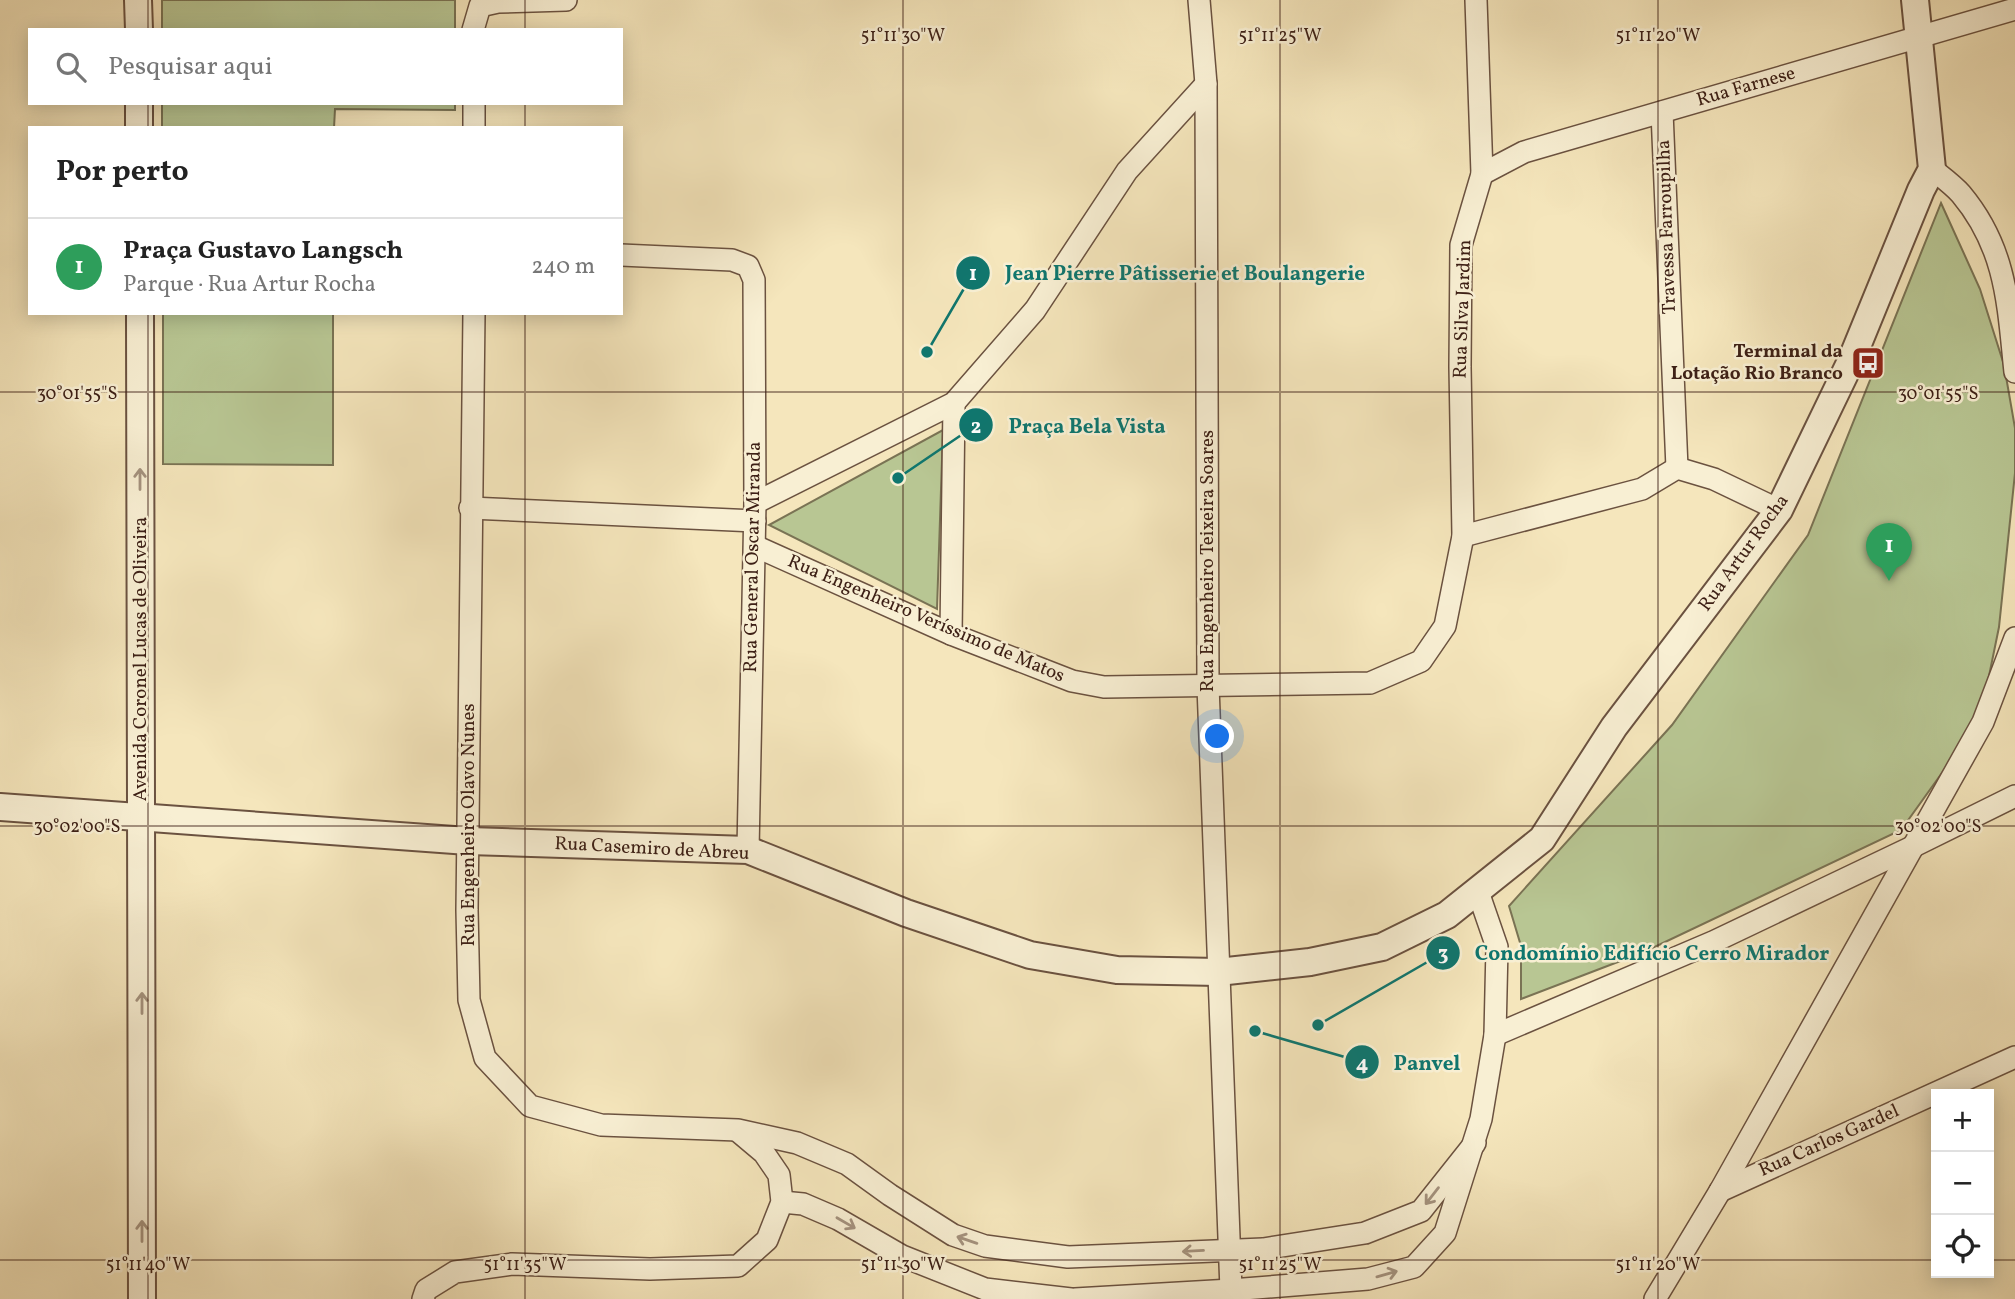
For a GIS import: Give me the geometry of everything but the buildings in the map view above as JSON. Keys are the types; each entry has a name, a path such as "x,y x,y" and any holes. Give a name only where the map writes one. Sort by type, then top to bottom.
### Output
{"street":[{"path":"138,0 139,28"},
{"path":"474,28 480,6 498,2 566,0"},
{"name":"Rua Engenheiro Teixeira Soares","path":"1199,0 1206,84 1208,686 1231,1290"},
{"name":"Rua Silva Jardim","path":"1463,536 1461,244 1482,174 1476,0"},
{"path":"1915,0 1933,169 1960,192 1986,229 2005,282 2015,372"},
{"name":"Rua Farnese","path":"1482,174 1524,152 2015,9"},
{"path":"470,509 755,512 954,402 1035,310 1127,171 1206,84"},
{"path":"139,105 139,126"},
{"path":"474,105 474,126"},
{"name":"Travessa Farroupilha","path":"1662,112 1677,468"},
{"name":"Rua Artur Rocha","path":"1477,889 1542,839 1614,727 1779,510 1851,361 1921,190 1933,169"},
{"name":"Rua General Oscar Miranda","path":"623,255 732,260 748,266 754,280 755,546 748,850"},
{"name":"Avenida Coronel Lucas de Oliveira","path":"140,315 142,1299"},
{"name":"Rua Engenheiro Olavo Nunes","path":"474,315 467,910 469,1000 485,1058 530,1106 601,1125 738,1130 797,1143 847,1164 953,1235 985,1246 1068,1257 1263,1249 1366,1233 1421,1211 1475,1143"},
{"path":"951,634 954,402"},
{"path":"1463,536 1642,489 1677,468 1714,479 1779,510"},
{"name":"Rua Engenheiro Veríssimo de Matos","path":"755,546 951,634 1072,681 1104,687 1208,686 1370,683 1422,661 1445,626 1463,536"},
{"path":"1655,1299 1720,1191 1983,722 2015,638"},
{"path":"1495,1035 1713,942 2015,796"},
{"name":"Rua Casemiro de Abreu","path":"0,807 468,841 748,850 906,913 1030,955 1116,970 1218,972 1310,962 1381,947 1447,915 1477,889"},
{"path":"782,1202 803,1203 838,1219 902,1256 985,1289 1073,1299 1368,1279 1414,1267 1445,1233 1475,1143 1495,1035 1497,947 1477,889"},
{"name":"Rua Carlos Gardel","path":"1720,1191 2015,1057"},
{"path":"423,1299 426,1290 455,1272 512,1265 650,1269 738,1266 767,1240 782,1202 779,1175 764,1153 738,1130"}],"green space":[{"path":"162,0 455,0 455,28 162,28"},
{"path":"162,105 455,105 455,110 335,109 334,126 162,126"},
{"path":"1941,203 1980,289 2004,365 2015,428 2015,473 1999,627 1980,720 1901,830 1644,952 1521,999 1521,946 1509,906 1672,725 1808,535"},
{"path":"163,315 333,315 333,465 163,464"},
{"path":"943,430 937,609 769,525"}],"place":[{"name":"Jean Pierre Pâtisserie et Boulangerie","path":"927,352"},
{"name":"Terminal da Lotação Rio Branco","path":"1868,363"},
{"name":"Praça Bela Vista","path":"898,478"},
{"name":"Praça Gustavo Langsch","path":"1889,581"},
{"name":"Condomínio Edifício Cerro Mirador","path":"1318,1025"},
{"name":"Panvel","path":"1255,1031"}]}
